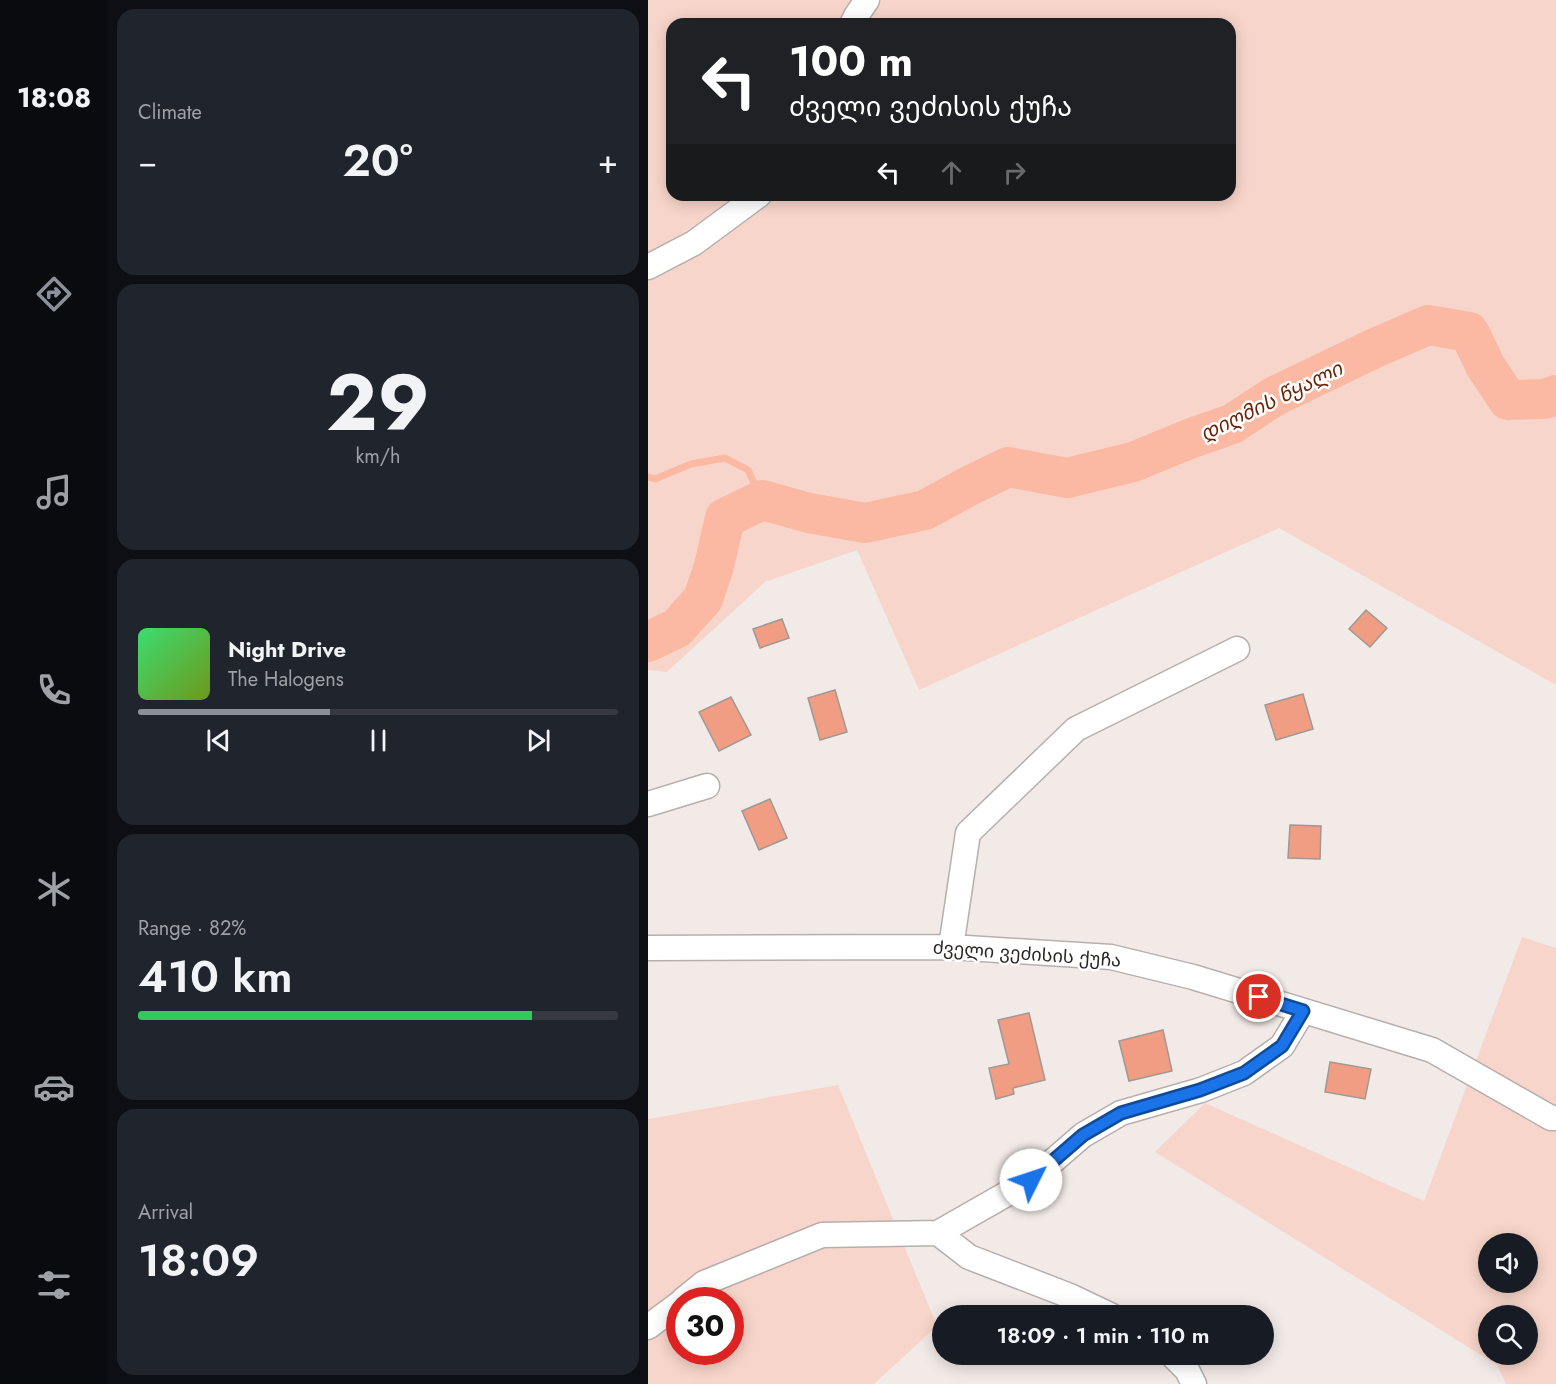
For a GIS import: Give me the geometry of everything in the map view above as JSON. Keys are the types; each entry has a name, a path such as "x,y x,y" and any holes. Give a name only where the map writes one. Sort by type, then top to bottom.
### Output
{"street":[{"path":"855,18 867,0"},
{"path":"648,267 694,243 751,201"},
{"path":"951,947 968,834 1076,729 1238,649"},
{"path":"648,804 707,786"},
{"name":"ძველი ვეძისის ქუჩა","path":"648,948 951,947 1111,957 1193,976 1431,1050 1551,1118 1556,1118"},
{"path":"699,1287 822,1235 938,1233 1031,1180 1083,1135 1121,1113 1200,1090 1244,1073 1282,1046 1303,1011"},
{"path":"938,1233 969,1257 1089,1305"},
{"path":"648,1327 666,1314"},
{"path":"1182,1365 1194,1384"}],"shaded area":[{"path":"648,0 1556,0 1556,685 1279,528 919,690 857,550 765,582 667,672 648,670"},
{"path":"1522,937 1556,948 1556,1384 1506,1384 1497,1365 1538,1365 1538,1305 1478,1305 1478,1353 1155,1152 1205,1103 1424,1201"},
{"path":"838,1085 932,1314 932,1331 874,1384 648,1384 648,1119"}],"building":[{"path":"1366,610 1387,628 1370,647 1349,629"},
{"path":"782,619 789,638 760,648 753,629"},
{"path":"835,690 847,732 820,740 808,698"},
{"path":"1303,694 1313,729 1276,740 1265,705"},
{"path":"731,697 751,735 719,751 699,712"},
{"path":"770,799 787,838 759,850 742,811"},
{"path":"1290,825 1321,826 1320,859 1288,858"},
{"path":"1029,1013 1045,1080 1013,1088 1014,1094 996,1099 989,1068 1009,1064 998,1020"},
{"path":"1163,1030 1172,1071 1129,1081 1119,1041"},
{"path":"1330,1062 1371,1069 1365,1099 1325,1092"}],"waterway":[{"name":"დიღმის წყალი","path":"648,642 677,628 703,599 714,566 725,518 762,500 809,513 865,523 925,510 1008,467 1067,478 1133,462 1232,424 1275,396 1428,325 1469,332 1486,367 1508,400 1545,399 1556,395"},
{"path":"648,477 655,479 691,464 725,458 748,470 762,500"}],"route":[{"path":"1031,1180 1083,1135 1121,1113 1200,1090 1244,1073 1282,1046 1303,1011 1259,997"}]}
